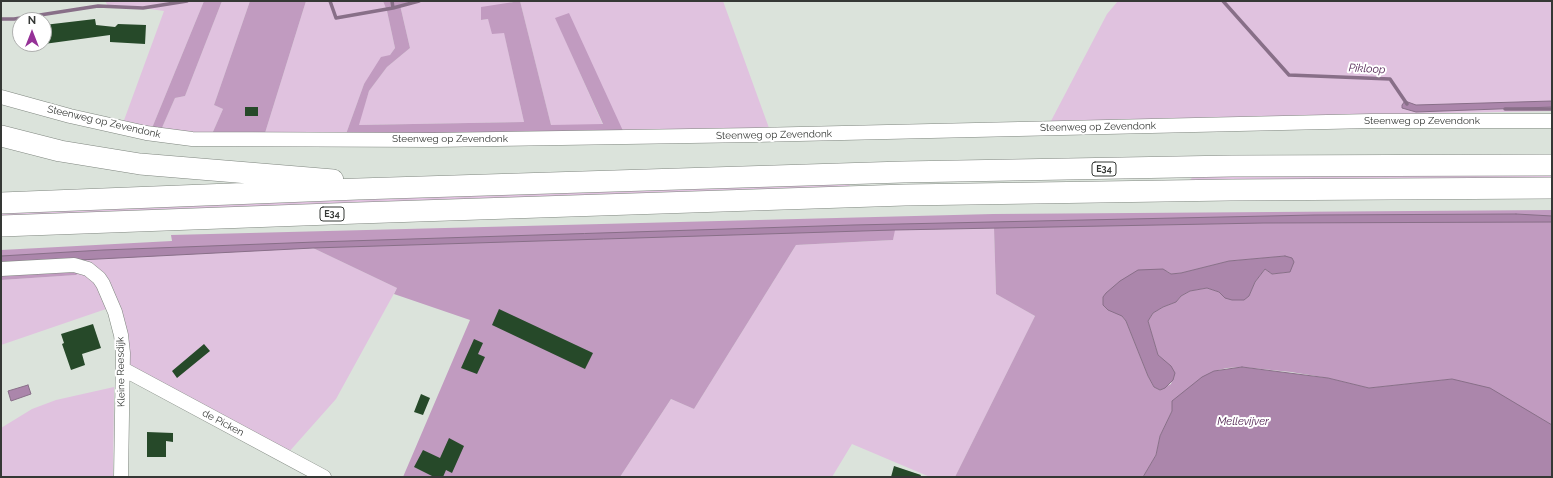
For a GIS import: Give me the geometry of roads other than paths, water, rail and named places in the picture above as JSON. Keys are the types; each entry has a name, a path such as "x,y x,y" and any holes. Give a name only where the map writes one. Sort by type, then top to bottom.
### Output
{"highway":[{"path":"1,136 60,151 140,164 233,173 323,178 358,189"},
{"name":"E34","path":"1,203 358,189 903,172 1232,166 1552,165"},
{"name":"E34","path":"1,226 366,212 913,195 1230,190 1552,188"}],"street":[{"name":"Steenweg op Zevendonk","path":"1,97 70,116 146,133 192,139 433,140 653,137 1364,121 1552,121"},
{"name":"Kleine Reesdijk","path":"1,269 74,265 82,266 94,273 103,284 115,312 121,335 123,369 121,477"},
{"name":"de Picken","path":"123,369 324,477"}],"water":[{"path":"1405,101 1416,105 1552,101 1552,107 1416,112 1402,108"},
{"path":"1516,214 1552,216 1552,222 1263,223 894,230 313,248 1,264 1,256 103,250 316,242 853,225 1314,215"},
{"path":"1285,256 1292,258 1294,262 1290,272 1272,274 1265,269 1255,282 1249,296 1244,300 1232,300 1225,298 1219,292 1207,288 1190,291 1181,296 1176,302 1153,313 1148,321 1158,355 1171,366 1175,373 1173,380 1165,388 1160,390 1154,387 1148,376 1126,321 1122,316 1108,310 1103,305 1103,297 1106,293 1120,281 1138,270 1163,269 1171,274 1181,273 1229,261"},
{"name":"Mellevijver","path":"1242,367 1328,378 1369,388 1452,379 1490,388 1552,425 1552,477 1143,477 1156,455 1160,436 1172,411 1172,401 1202,377 1214,371"},
{"path":"28,385 31,394 11,401 8,391"}],"waterway":[{"name":"Pikloop","path":"1,19 14,19 98,6 143,8 187,1"},
{"name":"Pikloop","path":"330,1 336,18 393,8 419,1"},
{"name":"Pikloop","path":"392,1 393,8"},
{"name":"Pikloop","path":"1223,1 1289,75 1390,79 1407,104"},
{"name":"Pikloop","path":"1505,109 1552,109"}]}
